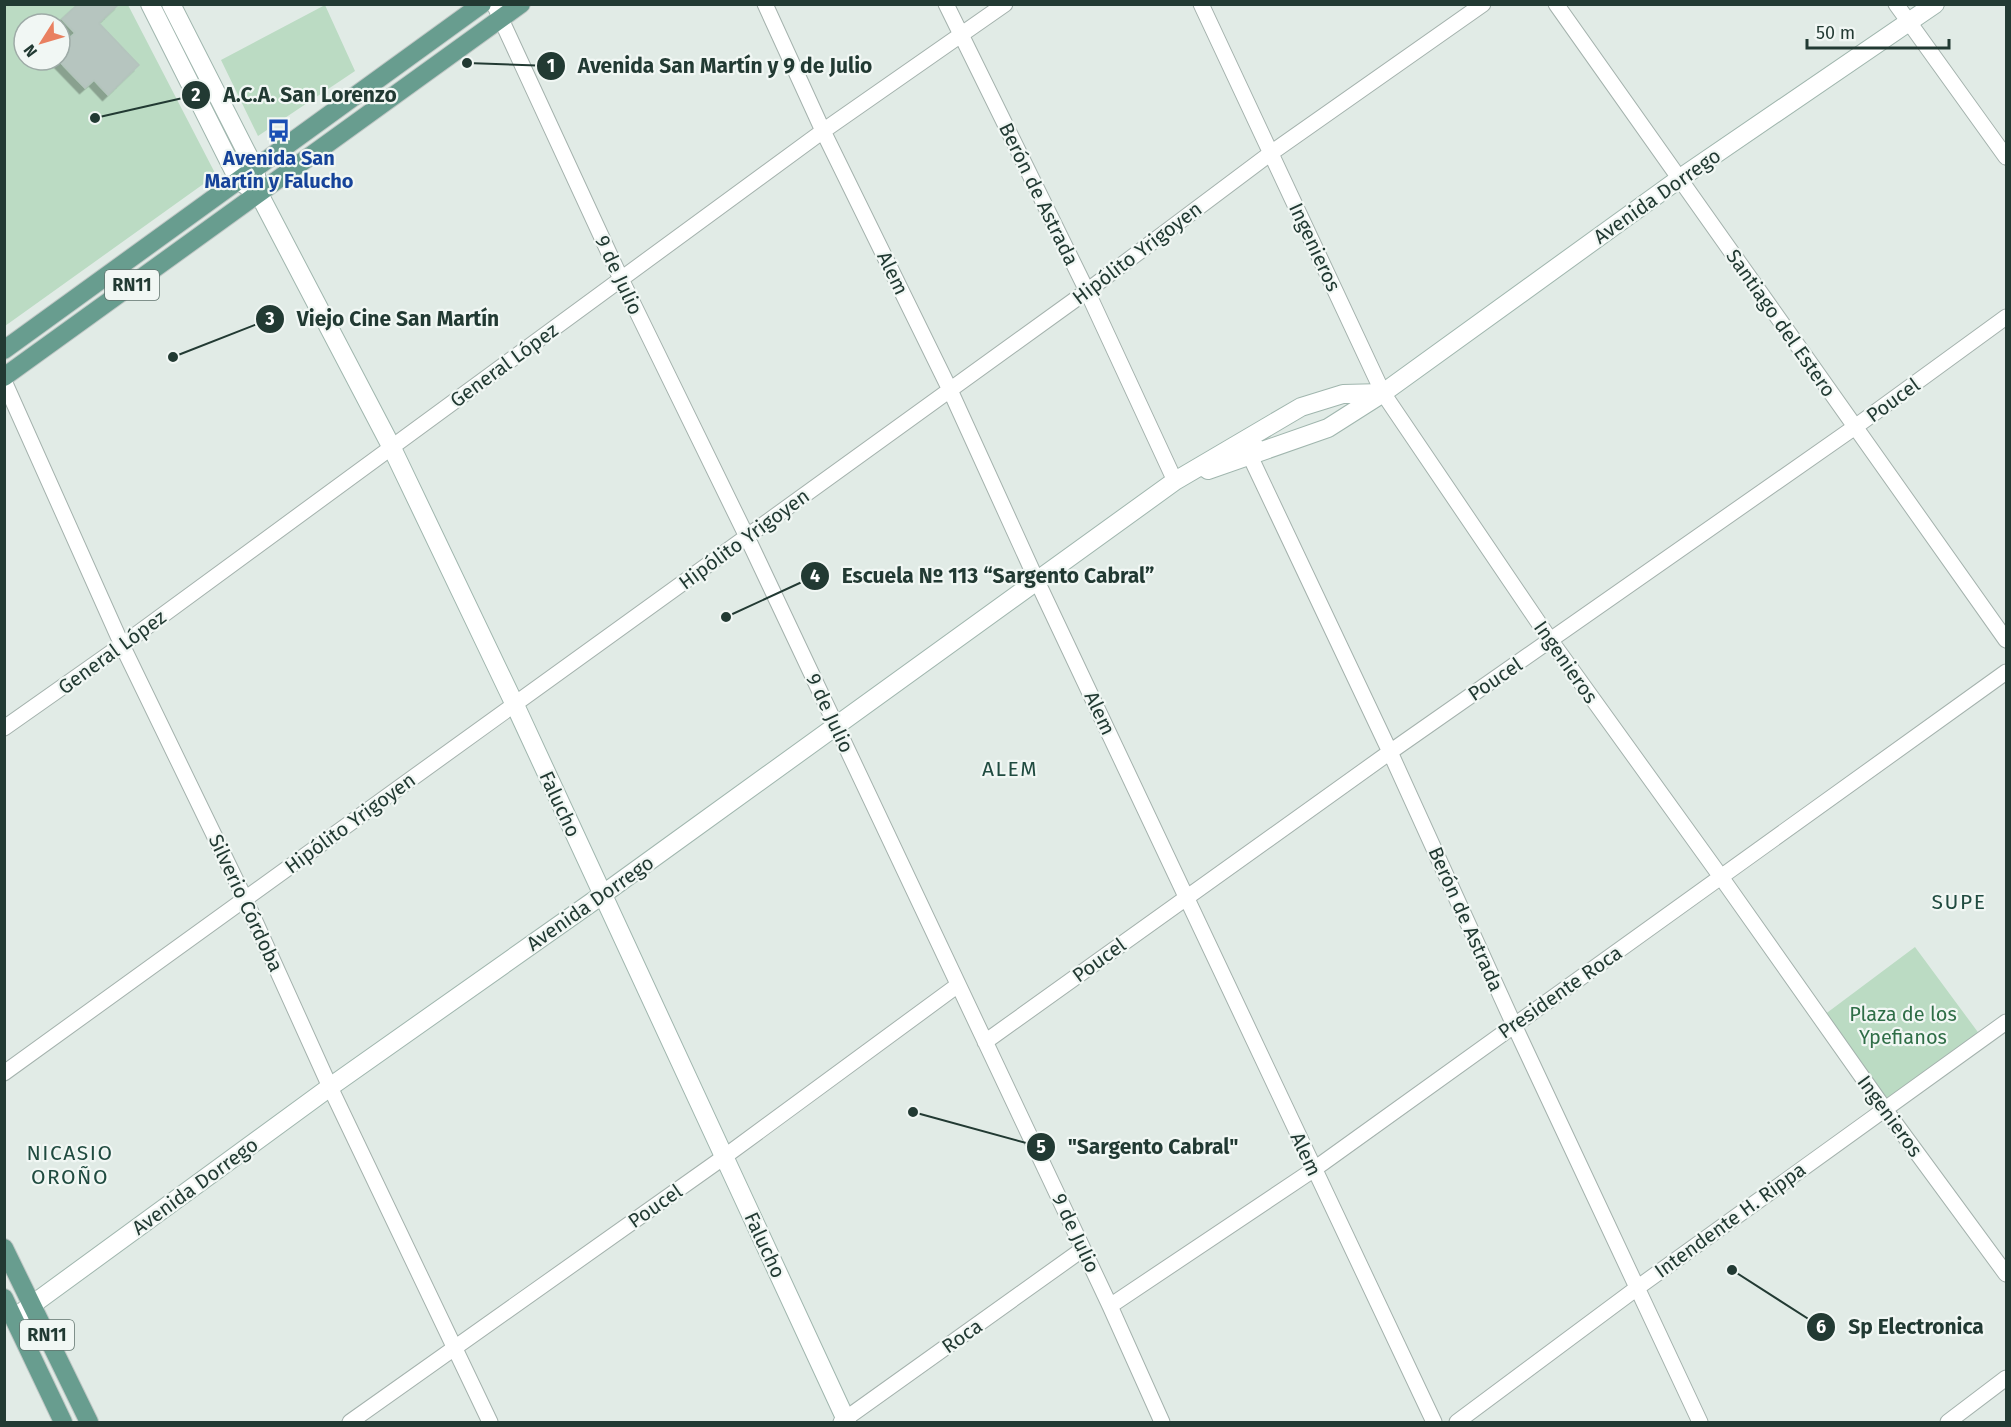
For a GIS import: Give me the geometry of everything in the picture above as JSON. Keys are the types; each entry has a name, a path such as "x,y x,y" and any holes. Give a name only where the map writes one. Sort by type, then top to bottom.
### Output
{"main road":[{"path":"150,4 239,181"},
{"name":"Falucho","path":"171,4 255,169 259,194 391,447 514,705 844,1421"},
{"name":"RN11","path":"4,350 482,4"},
{"name":"RN11","path":"4,379 259,194 497,12 521,4"},
{"name":"Avenida Dorrego","path":"1175,481 1328,428 1383,393 1679,179 1935,4"},
{"name":"Falucho","path":"239,181 259,194"},
{"name":"Avenida Dorrego","path":"9,1322 330,1087 602,895 1175,481 1301,407 1343,394 1383,393"},
{"name":"RN11","path":"4,1248 89,1422"},
{"name":"RN11","path":"4,1298 9,1322 63,1422"}],"street":[{"name":"Alem","path":"765,4 950,390 1313,1170 1434,1422"},
{"name":"Berón de Astrada","path":"946,4 1087,291 1175,481"},
{"name":"General López","path":"4,728 122,645 824,131 1005,4"},
{"name":"Ingenieros","path":"1201,4 1383,393 1551,641 1884,1108 2007,1274"},
{"name":"Hipólito Yrigoyen","path":"4,1073 1087,291 1271,153 1483,4"},
{"name":"Santiago del Estero","path":"1556,4 2007,640"},
{"path":"1896,4 2007,157"},
{"name":"9 de Julio","path":"497,12 621,279 747,537 1110,1306 1162,1422"},
{"name":"Poucel","path":"985,1042 1390,752 1855,428 2007,317"},
{"name":"Silverio Córdoba","path":"4,379 122,645 245,899 330,1087 490,1422"},
{"path":"1250,456 1276,421"},
{"name":"Berón de Astrada","path":"1250,456 1390,752 1514,1025 1700,1422"},
{"name":"Presidente Roca","path":"1110,1306 1313,1170 2007,672"},
{"name":"Poucel","path":"350,1422 724,1157 958,985"},
{"name":"Intendente H. Rippa","path":"1456,1422 1884,1108 2007,1022"},
{"name":"Roca","path":"844,1421 1083,1250"},
{"path":"1948,1422 2007,1378"}],"green space":[{"path":"5,5 128,5 216,175 5,326"},
{"path":"325,5 355,71 258,136 221,60"},
{"name":"Plaza de los Ypefianos","path":"1915,947 1983,1039 1884,1108 1820,1018"}],"building":[{"path":"78,4 119,4 99,23 139,65 108,95 94,80 85,88 70,72 72,72 72,36 75,33 72,30 72,12 69,12"}],"place":[{"name":"Avenida San Martín y 9 de Julio","path":"467,63"},
{"name":"A.C.A. San Lorenzo","path":"95,118"},
{"name":"Avenida San Martín y Falucho","path":"279,131"},
{"name":"Viejo Cine San Martín","path":"173,357"},
{"name":"Escuela Nº 113 “Sargento Cabral”","path":"726,617"},
{"name":"\"Sargento Cabral\"","path":"913,1112"},
{"name":"Sp Electronica","path":"1732,1270"}],"district":[{"name":"ALEM","path":"1010,769"},
{"name":"SUPE","path":"1959,902"},
{"name":"NICASIO OROÑO","path":"70,1165"}]}
